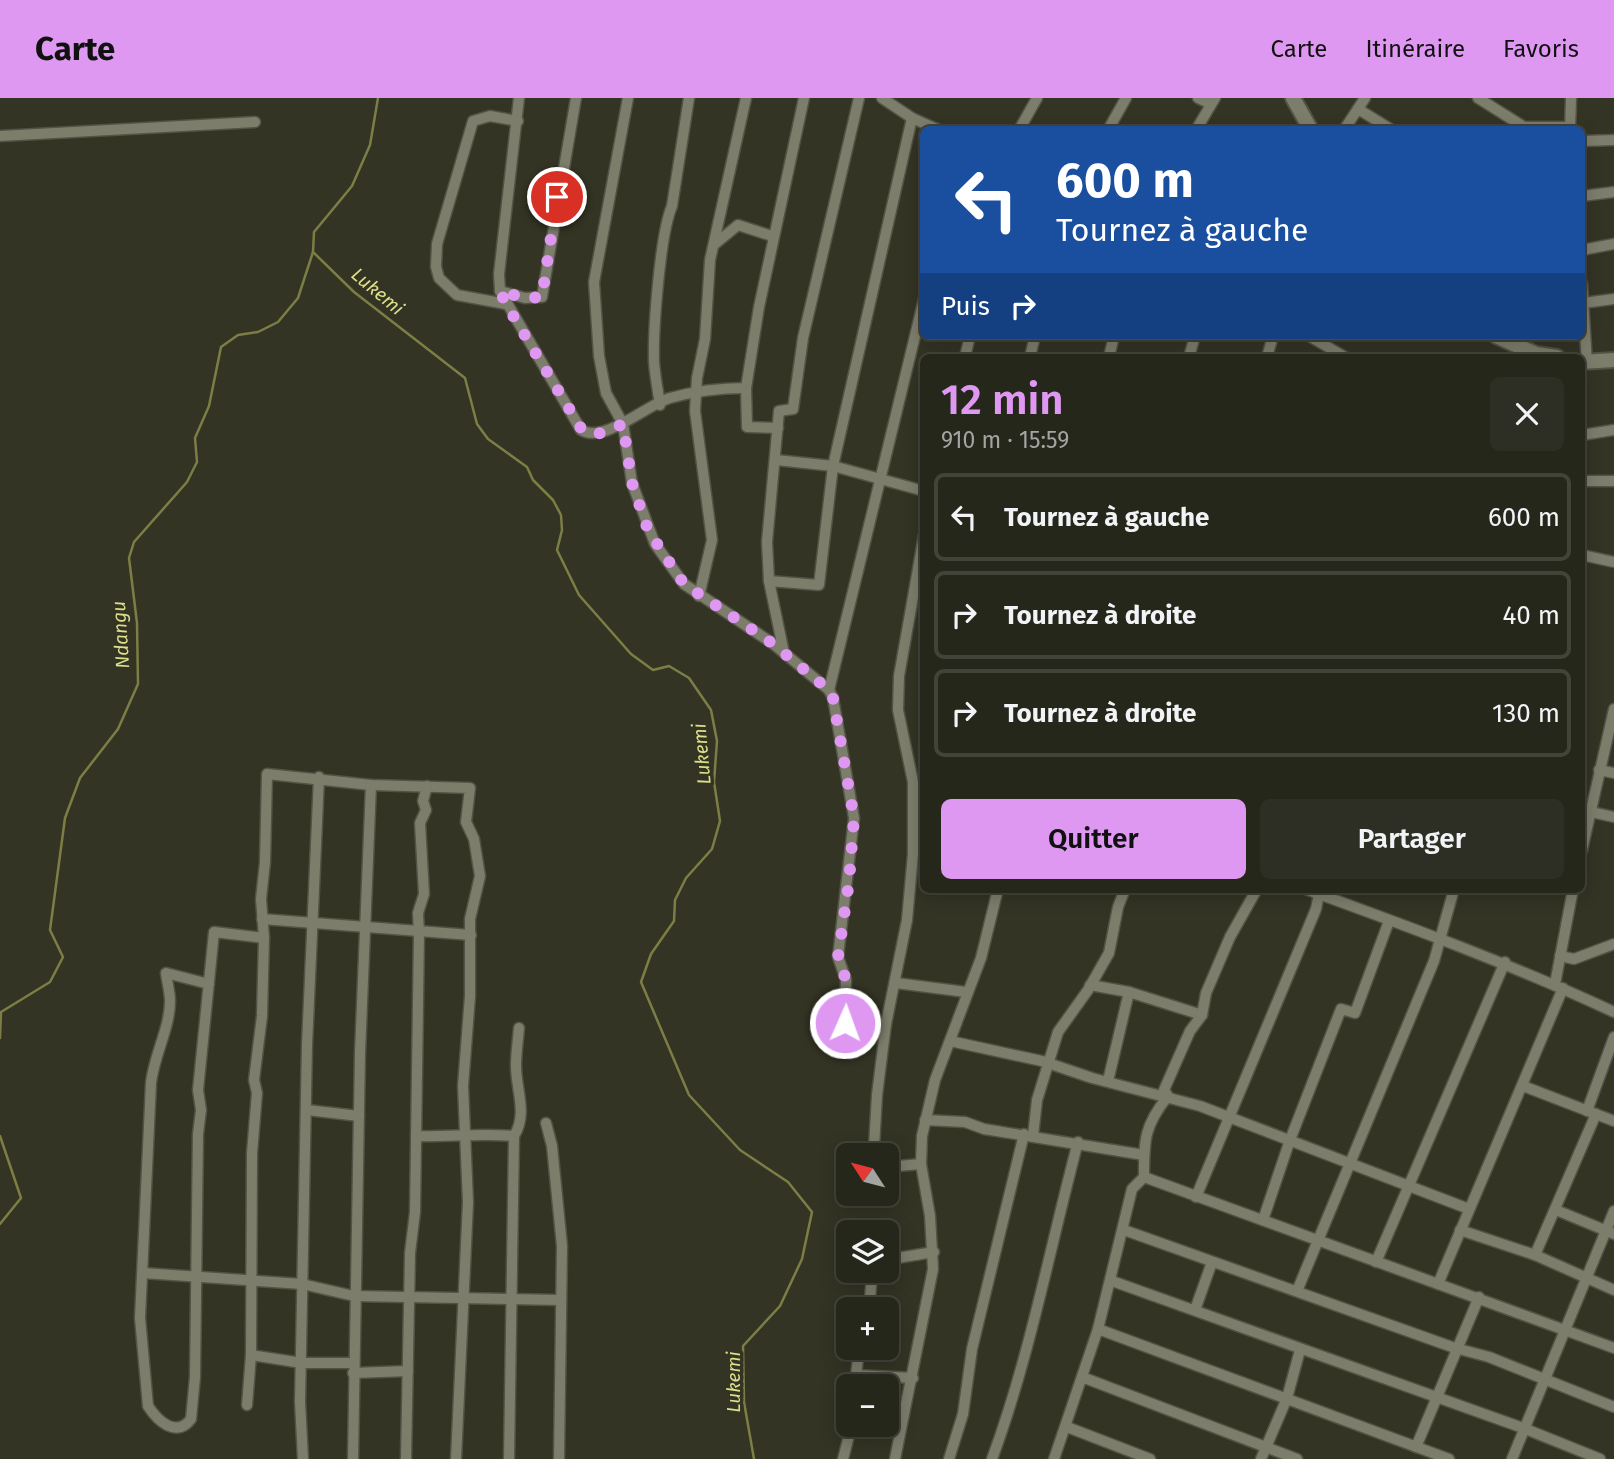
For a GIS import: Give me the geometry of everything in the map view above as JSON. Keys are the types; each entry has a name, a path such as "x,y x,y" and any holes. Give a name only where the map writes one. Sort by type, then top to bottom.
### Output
{"street":[{"path":"519,98 499,274 500,291 582,430 590,435 597,434 623,424 633,414 660,405 666,399 714,388 746,388"},
{"path":"500,291 525,298 542,297 576,98"},
{"path":"628,98 594,282 599,356 606,393 623,424 632,483 648,530 684,584 784,653 829,690"},
{"path":"660,405 654,362 658,297 666,219 672,206 689,98"},
{"path":"699,596 712,540 699,447 696,392 714,245 746,98"},
{"path":"778,428 747,427 746,388 772,236 804,98"},
{"path":"784,653 769,581 767,542 779,411 793,409 803,338 859,98"},
{"path":"882,98 912,118 930,126"},
{"path":"1110,126 1126,98"},
{"path":"1199,98 1213,101 1201,126"},
{"path":"1293,98 1309,126"},
{"path":"1346,126 1365,98"},
{"path":"1478,98 1522,126"},
{"path":"1570,98 1570,126"},
{"path":"1021,126 1034,99"},
{"path":"1357,109 1385,126"},
{"path":"506,304 451,291 439,278 437,244 473,121 490,116 518,121"},
{"path":"769,581 819,585 833,466 912,118"},
{"path":"0,136 255,122"},
{"path":"1585,141 1614,140"},
{"path":"1585,196 1614,192"},
{"path":"714,245 738,225 772,236"},
{"path":"1585,249 1614,244"},
{"path":"1585,303 1614,299"},
{"path":"886,1024 845,1023 846,980 838,957 849,882 854,818 842,744 829,690 920,316"},
{"path":"1315,340 1339,354"},
{"path":"1505,340 1536,354"},
{"path":"1585,363 1614,360"},
{"path":"1585,435 1614,430"},
{"path":"776,460 833,466 920,490"},
{"path":"1585,481 1614,481"},
{"path":"1585,556 1614,562"},
{"path":"874,1143 886,1024 896,983 918,854 919,780 898,710 899,676 920,558"},
{"path":"1614,709 1611,734 1586,811 1614,817"},
{"path":"1599,770 1614,773"},
{"path":"247,1405 251,1355 249,1228 257,1093 254,1080 262,1016 267,774 319,777 371,785 470,789 466,822 474,839 480,876 472,902 470,996 463,1086 466,1094 468,1202 456,1459"},
{"path":"303,1459 300,1402 302,1284 312,920 319,777"},
{"path":"353,1459 354,1296 371,785"},
{"path":"406,1459 416,1136 418,914 424,894 420,823 426,810 423,801 427,786"},
{"path":"895,1459 913,1378 934,1252 921,1164 925,1119 966,992 981,958 997,893"},
{"path":"949,1459 963,1414 972,1349 1047,1063 1058,1031 1109,953 1123,893"},
{"path":"1168,1096 1164,1090 1190,1031 1202,1015 1206,993 1230,937 1255,893"},
{"path":"1297,1292 1442,940 1453,893"},
{"path":"1438,1284 1523,1086 1559,986 1560,956 1572,893"},
{"path":"1196,1197 1316,909 1319,894 1505,962 1614,1012"},
{"path":"262,919 312,920 405,928 419,933 471,935"},
{"path":"1263,1220 1290,1140 1342,1009 1355,1013 1389,921"},
{"path":"209,984 166,973 170,1000 167,1022 154,1058 149,1105 141,1318 148,1406 155,1417 169,1427 187,1424 192,1413 201,1110 198,1090 209,984 214,932 264,938"},
{"path":"1560,956 1574,959 1614,944"},
{"path":"1376,1262 1505,962"},
{"path":"896,983 966,992"},
{"path":"1090,985 1129,992 1202,1015"},
{"path":"1108,1081 1129,992"},
{"path":"509,1459 515,1243 512,1218 514,1136 520,1125 521,1111 516,1067 519,1028"},
{"path":"1535,1255 1556,1210 1614,1037"},
{"path":"950,1041 1047,1063 1168,1096 1228,1116 1469,1209"},
{"path":"1523,1086 1614,1121"},
{"path":"1054,1459 1067,1427 1112,1281 1113,1263 1124,1230 1132,1189 1144,1177 1144,1137 1150,1117 1168,1096"},
{"path":"307,1110 359,1116"},
{"path":"925,1119 965,1122 984,1129 1144,1154"},
{"path":"546,1123 552,1146 555,1198 561,1219 559,1459"},
{"path":"416,1136 465,1138 483,1133 514,1136"},
{"path":"992,1459 1006,1420 1034,1318 1078,1142"},
{"path":"900,1166 921,1164"},
{"path":"1144,1177 1614,1348"},
{"path":"1556,1210 1610,1233"},
{"path":"1512,1459 1587,1277 1610,1233 1614,1211"},
{"path":"1124,1230 1455,1348 1489,1357 1614,1407"},
{"path":"1460,1230 1535,1255 1614,1290"},
{"path":"899,1258 934,1252"},
{"path":"1195,1310 1212,1262"},
{"path":"143,1273 302,1284 354,1296 560,1300"},
{"path":"1112,1281 1523,1428 1600,1459"},
{"path":"1416,1447 1455,1348 1479,1297"},
{"path":"1098,1329 1448,1459"},
{"path":"1261,1459 1287,1398 1300,1350"},
{"path":"251,1355 302,1363 408,1371"},
{"path":"1082,1377 1297,1459"},
{"path":"899,1378 913,1378"},
{"path":"1067,1427 1150,1459"},
{"path":"844,1459 849,1437"}],"waterway":[{"name":"Ndangu","path":"0,1038 1,1012 50,982 63,957 50,930 65,818 80,778 118,729 138,684 137,623 129,558 134,542 187,482 197,462 195,438 209,406 221,347 238,335 258,332 278,322 298,298 313,252 314,232 352,186 370,145 378,98"},
{"name":"Lukemi","path":"313,252 354,292 465,378 477,424 488,439 527,467 533,480 553,500 561,515 562,530 557,550 579,595 631,654 653,670 669,666 689,678 711,710 717,741 714,782 720,821 712,849 686,878 675,900 674,921 651,954 641,982 689,1095 740,1150 788,1182 812,1212 802,1259 780,1306 743,1346 744,1402 754,1459"},
{"name":"Ndangu","path":"0,1136 21,1198 0,1224"}],"route":[{"path":"557,197 542,297 525,298 500,291 506,304 556,385 566,408 582,430 590,435 597,434 623,424 632,483 648,530 684,584 699,596 713,602 730,618 772,643 829,690 833,698 843,759 849,776 854,818 844,927 838,957 846,980 845,1023"}]}
